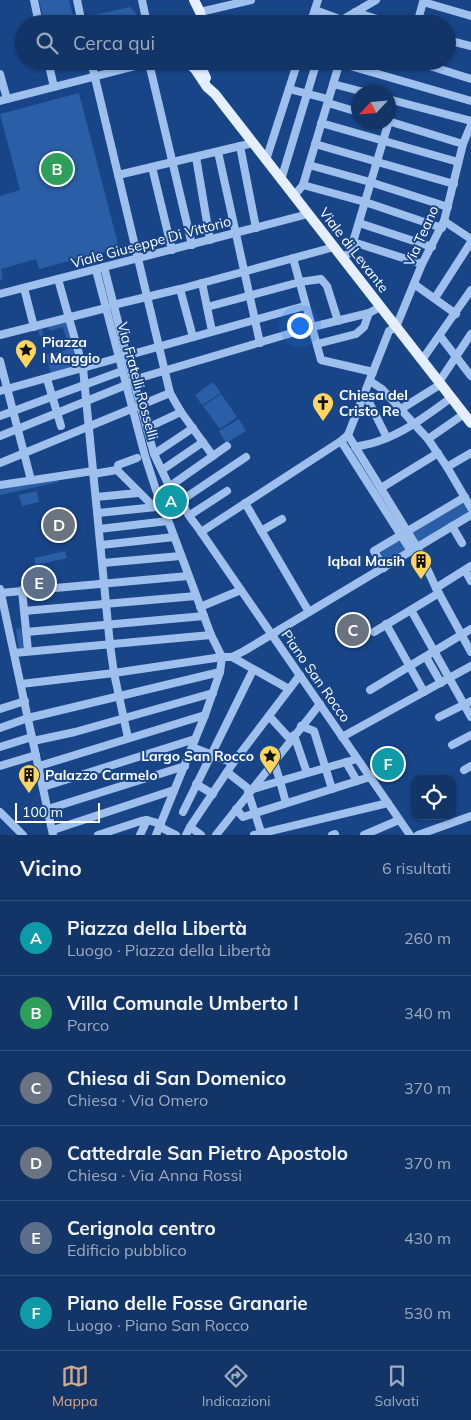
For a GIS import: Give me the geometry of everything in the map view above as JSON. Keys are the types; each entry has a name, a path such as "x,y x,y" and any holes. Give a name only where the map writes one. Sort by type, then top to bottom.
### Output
{"main road":[{"path":"194,0 200,15"},
{"path":"194,0 196,15"},
{"name":"Viale di Levante","path":"194,70 215,94 471,423"},
{"name":"Viale di Levante","path":"202,70 215,94"}],"street":[{"path":"34,0 37,15"},
{"path":"77,0 80,15"},
{"path":"142,0 145,15"},
{"path":"200,12 251,0"},
{"path":"313,15 318,0"},
{"path":"350,15 376,0"},
{"path":"419,15 423,2 471,16"},
{"path":"315,10 322,15"},
{"path":"355,12 364,15"},
{"path":"456,42 471,46"},
{"path":"50,70 54,88"},
{"path":"93,70 170,393 181,412 213,456"},
{"path":"0,74 3,100 122,70"},
{"path":"155,70 172,162 192,245"},
{"path":"266,160 295,70"},
{"path":"281,180 315,70"},
{"path":"294,196 303,185 336,70"},
{"path":"365,70 471,101"},
{"path":"442,70 471,79"},
{"path":"333,84 351,89"},
{"path":"289,89 351,109"},
{"path":"396,101 471,121"},
{"path":"321,123 458,162"},
{"path":"396,123 468,139"},
{"name":"Via Teano","path":"348,435 389,331 396,327 422,264 443,225 458,162 468,139 471,125"},
{"path":"342,258 348,254 353,242 387,130"},
{"path":"118,175 253,143"},
{"path":"315,144 454,184"},
{"path":"240,146 256,228"},
{"path":"218,152 260,343"},
{"path":"196,157 210,240"},
{"path":"309,165 448,207"},
{"path":"152,166 172,250"},
{"path":"303,185 443,225 471,241 435,298"},
{"name":"Viale Giuseppe Di Vittorio","path":"0,294 308,214"},
{"path":"359,223 432,246"},
{"path":"353,242 422,264"},
{"path":"0,335 334,247"},
{"path":"293,258 321,360 373,372"},
{"name":"Via Fratelli Rosselli","path":"100,268 136,407 145,456 159,506 168,521 211,635 222,657"},
{"path":"58,279 84,368 110,645 128,738"},
{"path":"207,307 300,282 321,279 327,286 338,321"},
{"path":"202,283 212,331"},
{"path":"414,284 456,314"},
{"path":"24,288 34,327"},
{"path":"180,289 193,337"},
{"path":"422,360 471,290"},
{"path":"4,390 300,307"},
{"path":"0,436 164,371 312,327 369,313 380,307"},
{"path":"316,344 356,334 364,327 369,313"},
{"path":"401,409 440,383 471,334"},
{"path":"440,336 471,376"},
{"name":"Via Fratelli Rosselli","path":"123,358 122,371 130,383"},
{"path":"0,361 4,390 13,411 31,480"},
{"path":"0,416 122,371"},
{"path":"47,379 61,426"},
{"path":"370,381 382,389 428,439 471,508"},
{"path":"0,463 170,393"},
{"path":"365,394 387,438"},
{"path":"355,447 387,438 414,424 451,398"},
{"name":"Via Fratelli Rosselli","path":"136,407 147,428 154,454 171,490"},
{"path":"147,428 181,412"},
{"path":"428,439 464,414"},
{"path":"154,454 193,428"},
{"path":"201,532 348,435 381,488 404,533"},
{"path":"341,441 414,549 471,652"},
{"path":"162,470 203,442"},
{"path":"171,490 173,484 227,446"},
{"path":"381,488 438,453"},
{"path":"447,467 471,454"},
{"path":"117,470 138,493 159,506 176,513 182,502 246,457"},
{"path":"117,470 118,465 137,458"},
{"path":"0,485 117,470"},
{"path":"159,506 163,492 171,490 178,493 182,502"},
{"path":"190,515 226,491"},
{"path":"96,497 138,493"},
{"path":"384,568 374,551 465,497"},
{"name":"Piano San Rocco","path":"182,502 410,835"},
{"path":"245,503 309,612"},
{"path":"98,513 159,506"},
{"path":"21,684 232,657 272,635 471,515"},
{"path":"261,531 282,519"},
{"path":"99,529 168,521"},
{"path":"452,526 462,543"},
{"path":"101,545 174,537"},
{"path":"103,563 180,556"},
{"path":"374,632 411,610 468,568 471,581"},
{"path":"174,790 53,833 14,653 4,627 0,591 188,576"},
{"path":"22,590 28,651"},
{"path":"200,607 241,590"},
{"path":"24,611 196,596"},
{"path":"411,610 449,679 467,702 471,717"},
{"path":"26,632 204,616"},
{"path":"386,624 424,692"},
{"path":"370,690 471,629"},
{"path":"14,653 211,635"},
{"path":"159,829 205,715 220,672 222,657"},
{"path":"232,657 289,689"},
{"path":"426,657 441,683"},
{"path":"342,737 471,666"},
{"path":"183,812 254,670"},
{"path":"0,728 28,718 220,672"},
{"path":"186,835 227,772 300,675"},
{"path":"0,748 124,718 213,693"},
{"path":"0,709 25,701"},
{"path":"439,717 467,702"},
{"path":"216,835 249,791 320,704"},
{"path":"39,766 205,715"},
{"path":"269,716 292,738 308,773"},
{"path":"301,726 314,730 332,789"},
{"path":"452,745 471,735"},
{"path":"43,787 193,743 233,764"},
{"path":"0,766 36,755"},
{"path":"249,791 357,759"},
{"path":"274,762 286,803"},
{"path":"346,762 357,781"},
{"path":"48,809 185,766"},
{"path":"227,772 249,791 258,834 388,803"},
{"path":"236,809 243,816 370,777"},
{"path":"196,784 213,794"},
{"path":"0,812 24,835"},
{"path":"418,835 436,832 471,816"},
{"path":"140,835 147,820"},
{"path":"98,835 111,833 147,820 159,829 176,835"},
{"path":"364,835 400,820"},
{"path":"190,827 201,835"}],"shaded area":[{"path":"39,0 69,0 73,15 43,15"},
{"path":"130,7 137,15 93,15"},
{"path":"79,93 119,248 39,269 36,259 1,269 3,279 0,280 0,196 20,190 0,114"},
{"path":"67,322 80,366 51,375 46,355 49,354 50,359 53,358 52,354 66,350 63,339 66,338 63,327 50,331 48,327 42,329 43,335 40,336 38,329"},
{"path":"213,382 221,393 202,405 195,395"},
{"path":"221,394 237,417 220,429 203,406"},
{"path":"239,419 246,431 226,443 219,431"},
{"path":"356,448 407,530 465,497 471,508 471,515 384,568 374,551 401,535 349,453"},
{"path":"57,476 58,482 0,495 0,485"},
{"path":"37,491 39,502 22,506 19,495"},
{"path":"65,551 67,558 36,565 34,558"},
{"path":"21,628 23,648 19,649 16,629"}],"place":[{"name":"Villa Comunale Umberto I","path":"57,169"},
{"name":"Piazza I Maggio","path":"26,369"},
{"name":"Chiesa del Cristo Re","path":"323,422"},
{"name":"Piazza della Libertà","path":"171,501"},
{"name":"Cattedrale San Pietro Apostolo","path":"59,525"},
{"name":"Iqbal Masih","path":"421,580"},
{"name":"Cerignola centro","path":"39,583"},
{"name":"Chiesa di San Domenico","path":"353,630"},
{"name":"Piano delle Fosse Granarie","path":"388,764"},
{"name":"Largo San Rocco","path":"270,775"},
{"name":"Palazzo Carmelo","path":"29,794"}]}
